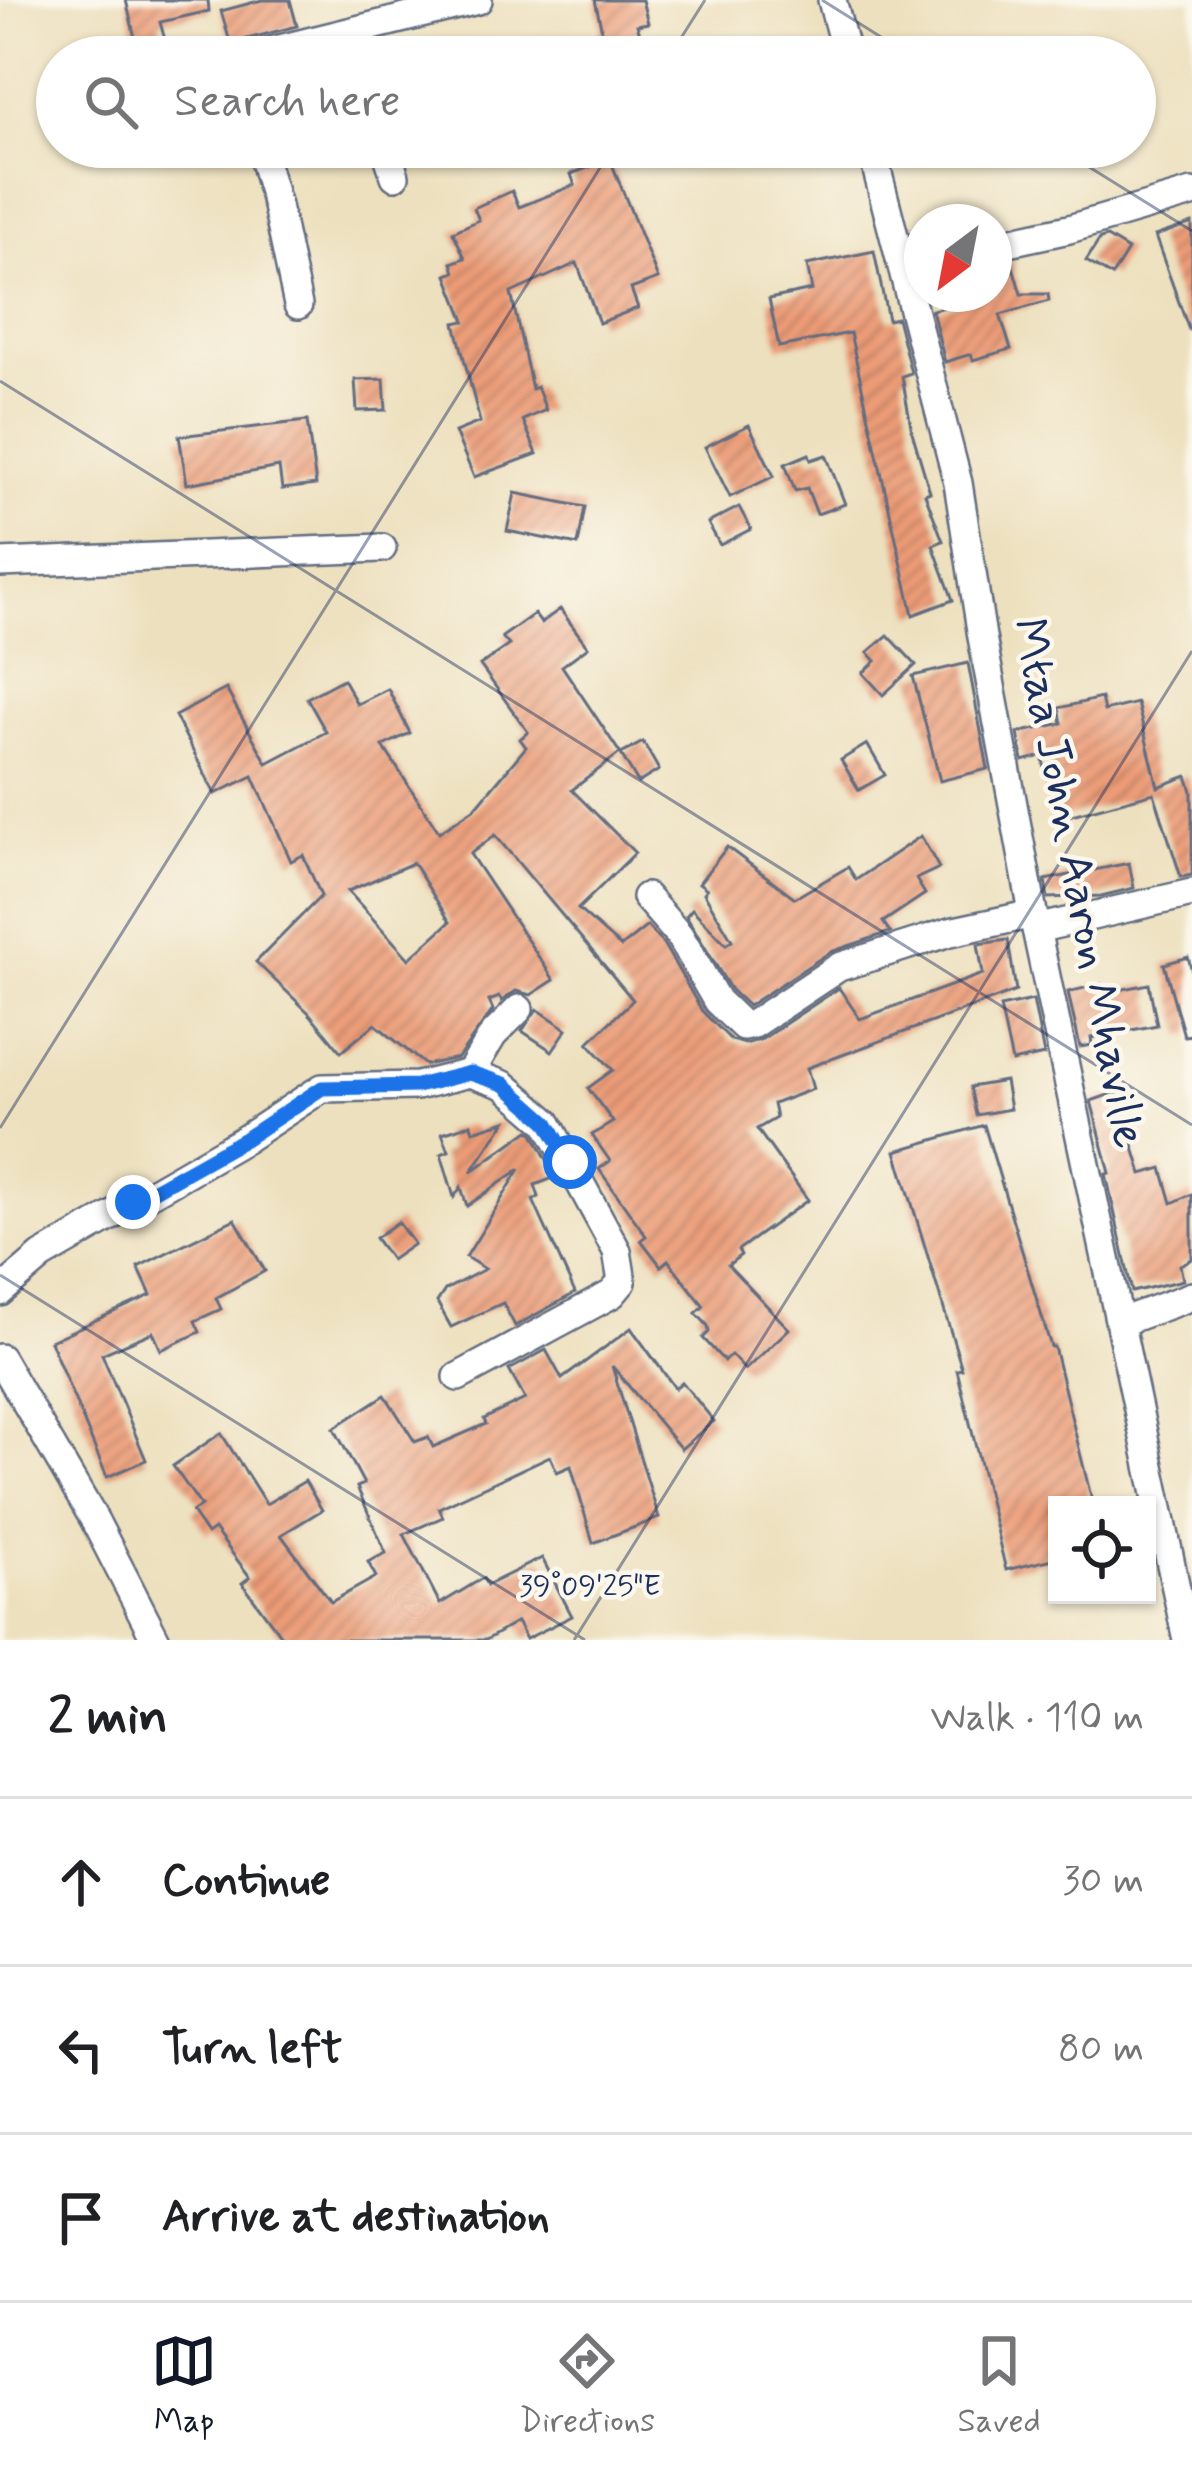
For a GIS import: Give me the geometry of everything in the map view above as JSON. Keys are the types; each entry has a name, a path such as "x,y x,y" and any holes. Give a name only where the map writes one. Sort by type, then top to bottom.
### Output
{"street":[{"path":"373,36 478,0"},
{"path":"832,0 842,36"},
{"path":"266,168 298,305"},
{"path":"392,168 395,176"},
{"name":"Mtaa John Aaron Mhaville","path":"878,168 904,243"},
{"path":"1012,241 1192,193"},
{"name":"Mtaa John Aaron Mhaville","path":"922,312 958,483 1035,921 1186,1640"},
{"path":"0,563 382,548"},
{"path":"646,897 679,935 717,1000 743,1026 839,967 950,932 1192,893"},
{"path":"470,1073 493,1035 519,1010"},
{"path":"0,1292 42,1256 245,1139 322,1088 417,1086 470,1073 504,1084 547,1122 617,1251 622,1282 612,1294 458,1377"},
{"path":"1121,1322 1192,1296"},
{"path":"0,1358 94,1519 156,1640"}],"building":[{"path":"126,0 208,0 209,11 160,22 164,36 135,36"},
{"path":"262,0 290,0 297,26 258,36 228,36 221,11"},
{"path":"595,0 642,0 648,23 637,25 641,36 599,36"},
{"path":"587,168 614,168 658,279 631,289 638,308 599,323 577,263 511,293 532,389 537,387 546,410 523,420 537,454 474,477 455,432 480,422 455,323 465,321 447,275 455,272 452,263 465,258 453,232 479,220 474,208 512,191 519,207 575,185 571,174"},
{"path":"1192,223 1192,330 1189,330 1155,236"},
{"path":"1107,237 1128,250 1112,276 1086,261 1100,239"},
{"path":"874,251 888,320 897,318 911,373 902,376 912,432 930,492 925,494 943,541 933,545 953,600 913,615 850,333 779,347 769,299 812,290 807,265"},
{"path":"1012,263 1021,294 1048,294 1049,301 1012,312"},
{"path":"932,312 1010,312 1000,315 1011,349 945,362"},
{"path":"384,379 386,410 357,411 355,380"},
{"path":"307,421 316,485 282,489 279,467 187,484 179,436"},
{"path":"749,425 774,476 730,497 705,447"},
{"path":"809,454 811,460 826,455 845,504 817,514 807,488 795,491 785,464"},
{"path":"515,493 585,507 578,545 507,531"},
{"path":"739,507 751,529 720,545 708,523"},
{"path":"560,609 588,647 562,666 620,753 572,790 635,853 578,909 621,947 647,926 664,945 702,1011 731,1040 745,1044 762,1039 839,988 860,1019 983,974 978,944 1008,940 1016,991 807,1068 813,1089 773,1104 776,1118 757,1129 808,1200 738,1250 741,1255 728,1265 789,1329 745,1370 731,1355 724,1361 703,1338 708,1326 696,1313 704,1306 668,1260 661,1266 641,1240 646,1236 599,1169 610,1161 592,1135 613,1122 588,1088 613,1070 588,1043 633,1000 495,835 470,854 554,980 531,995 516,991 502,1001 499,997 489,1001 493,1010 458,1058 425,1065 375,1024 341,1052 256,962 321,896 303,855 291,861 253,776 215,794 175,716 226,689 267,763 326,732 307,698 343,679 357,704 388,689 410,733 383,746 439,832 475,808 526,747 520,739 528,732 480,665 509,645 502,637 534,614 541,623","holes":["413,863 450,922 409,959 348,891"]},
{"path":"888,635 916,665 883,695 863,673 876,661 868,652"},
{"path":"968,663 988,769 940,781 913,676"},
{"path":"1101,698 1104,711 1137,703 1158,787 1187,776 1192,791 1192,875 1181,877 1154,793 1057,819 1042,756 1023,761 1018,733 1062,723 1059,708"},
{"path":"643,742 659,770 638,783 621,754"},
{"path":"867,744 885,775 859,790 841,760"},
{"path":"921,836 939,868 916,879 925,894 883,922 890,932 830,952 748,1006 731,990 686,916 692,909 726,944 732,940 704,893 707,889 699,883 727,847 795,898 848,867 856,880"},
{"path":"1129,863 1134,888 1101,896 1048,898 1045,880"},
{"path":"1188,957 1192,1035 1184,1036 1164,964"},
{"path":"1101,984 1104,993 1149,984 1157,1025 1091,1038 1092,1045 1080,1047 1068,992"},
{"path":"1033,1000 1044,1055 1012,1062 1000,1007"},
{"path":"537,1009 567,1029 552,1051 522,1031"},
{"path":"1005,1081 1010,1109 976,1115 970,1087"},
{"path":"1117,1092 1142,1174 1162,1168 1172,1203 1192,1194 1192,1259 1180,1265 1183,1280 1132,1292 1091,1101"},
{"path":"506,1121 471,1172 529,1130 533,1133 556,1177 535,1185 539,1197 533,1200 575,1293 515,1326 503,1303 451,1327 437,1302 445,1290 485,1269 466,1257 520,1169 467,1206 461,1187 454,1197 441,1154 449,1151 442,1133 471,1124 473,1131"},
{"path":"984,1125 1054,1347 1091,1496 1048,1496 1048,1560 1006,1570 957,1370 962,1369 896,1151"},
{"path":"235,1219 265,1271 216,1298 221,1309 195,1321 200,1332 161,1350 153,1332 102,1354 146,1460 107,1477 50,1341 151,1295 138,1267"},
{"path":"398,1222 414,1244 391,1260 375,1238"},
{"path":"631,1328 675,1388 682,1382 714,1421 681,1449 612,1366 659,1518 593,1543 571,1466 557,1472 550,1456 439,1508 443,1517 404,1534 440,1604 483,1578 487,1585 542,1558 572,1616 526,1639 517,1622 486,1640 284,1640 242,1583 250,1577 214,1529 207,1534 192,1512 201,1506 173,1466 221,1433 266,1504 305,1481 322,1510 281,1535 331,1602 376,1577 368,1562 386,1553 357,1487 364,1484 334,1428 385,1395 415,1442 428,1437 433,1447 486,1424 484,1419 525,1399 509,1370 546,1350 562,1379"}],"route":[{"path":"133,1202 245,1139 322,1088 417,1086 470,1073 504,1084 547,1122 570,1162"}]}
